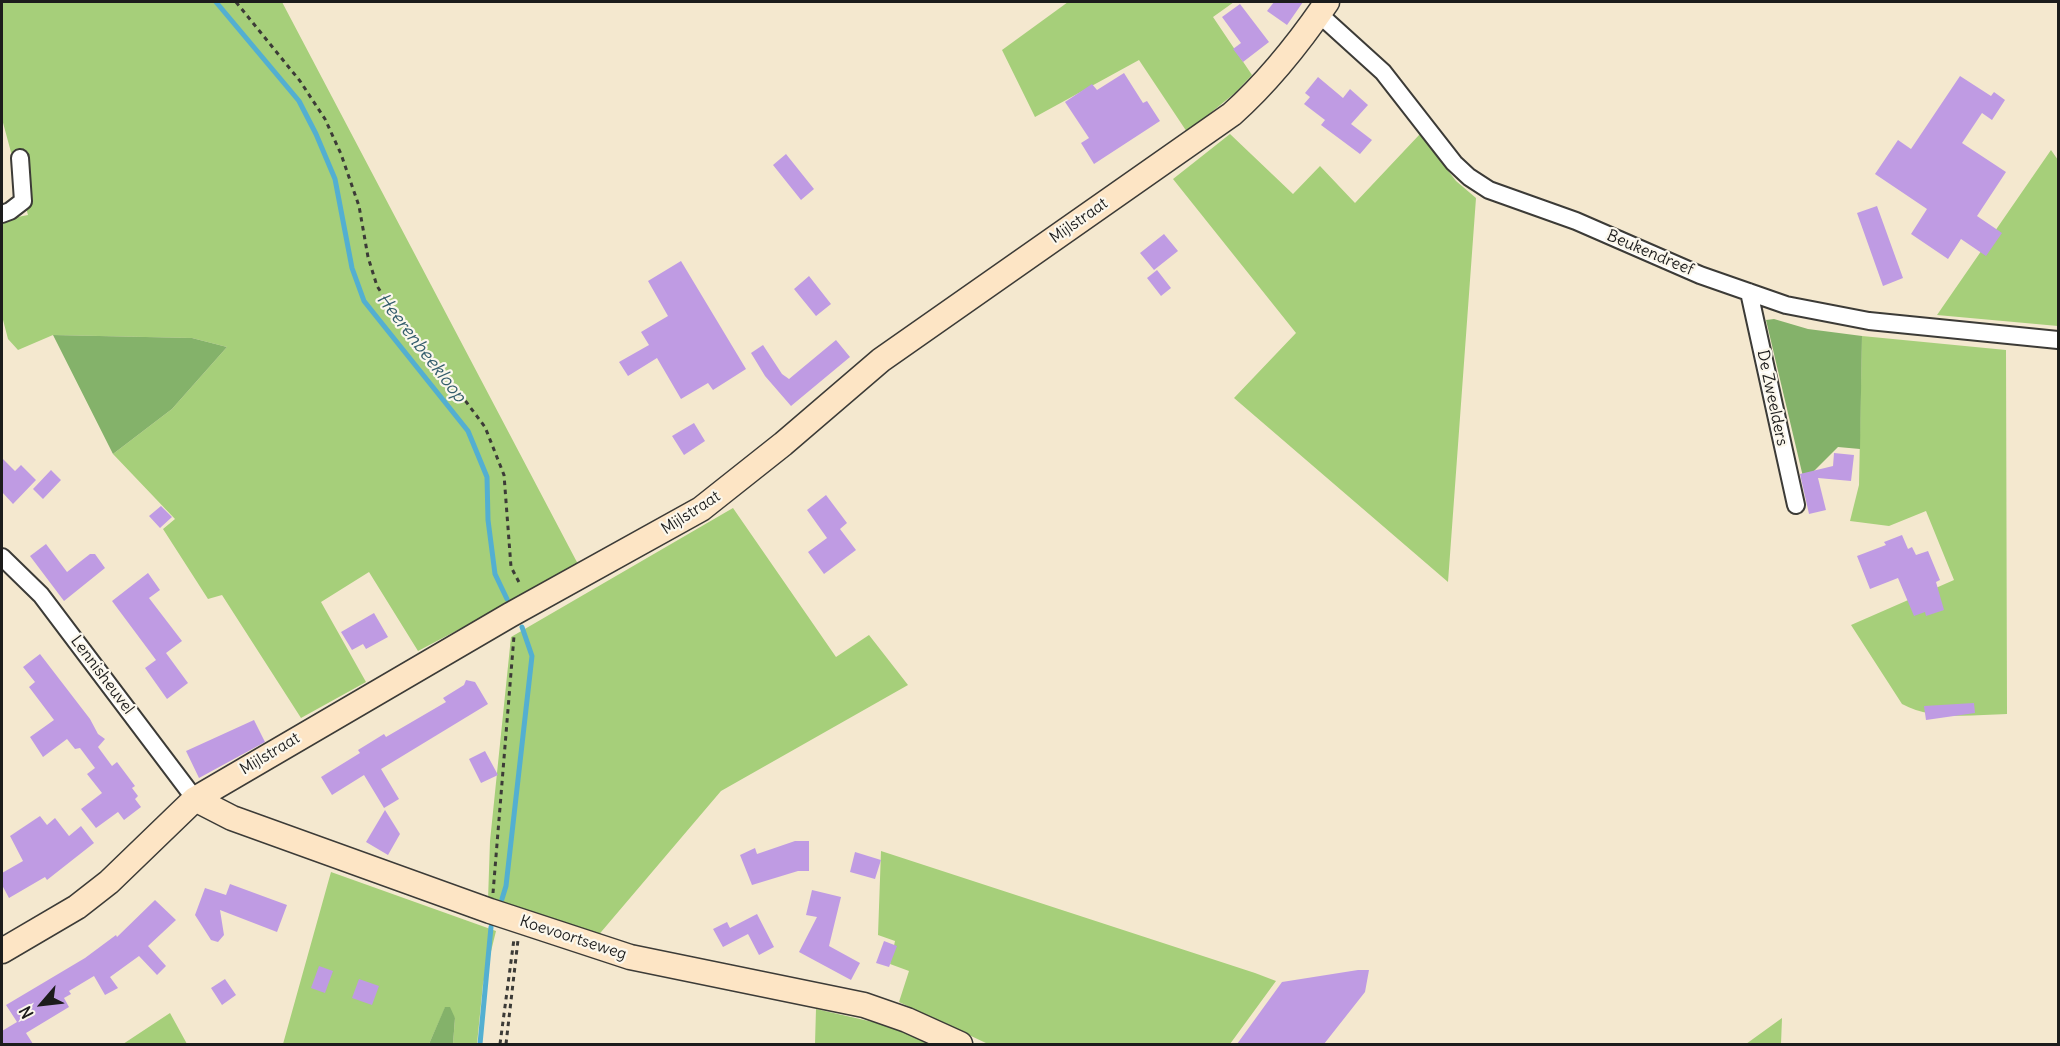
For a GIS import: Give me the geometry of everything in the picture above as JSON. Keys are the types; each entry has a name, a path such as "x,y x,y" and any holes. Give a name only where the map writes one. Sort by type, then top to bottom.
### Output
{"street":[{"name":"Mijlstraat","path":"2,951 77,907 101,888 195,799 520,609 701,509 783,444 881,360 1232,114 1259,90 1323,8"},
{"name":"Beukendreef","path":"1323,8 1383,72 1454,164 1468,177 1489,190 1576,221 1700,275 1786,305 1869,321 2058,340"},
{"path":"2,214 23,201 20,158"},
{"name":"De Zweelders","path":"1749,292 1796,505"},
{"name":"Lennisheuvel","path":"2,557 41,595 195,799"},
{"name":"Koevoortseweg","path":"195,799 232,818 517,920 655,964 772,985 864,1005 907,1020 960,1044"}],"path":[{"path":"236,2 300,81 325,119 341,154 359,206 368,257 377,286 399,320 443,371 485,427 504,475 511,567 520,609 515,624 490,911"},
{"path":"500,1044 517,920"},
{"path":"506,1044 517,920"}],"green space":[{"path":"2,2 282,2 579,566 418,651 369,572 321,602 366,682 301,718 222,595 208,599 163,529 175,519 113,454 172,409 227,347 192,338 53,335 18,350 8,339 2,316 2,220 28,215 2,119"},
{"path":"1068,2 1234,2 1213,17 1252,75 1235,93 1187,132 1139,60 1035,117 1002,50"},
{"path":"1230,134 1293,194 1320,166 1355,203 1420,134 1456,181 1476,198 1448,582 1234,398 1296,333 1173,179"},
{"path":"2051,150 2058,160 2058,326 1937,315"},
{"path":"1774,319 1808,329 1862,336 1860,449 1838,447 1804,481 1766,320"},
{"path":"53,335 192,338 227,347 172,409 113,454"},
{"path":"1862,336 2006,350 2007,714 1940,715 1902,704 1851,625 1954,580 1926,511 1889,526 1850,521 1859,485"},
{"path":"733,508 836,657 869,635 908,685 721,791 596,938 488,900 490,841 511,637"},
{"path":"881,851 1276,981 1230,1044 988,1044 899,1002 909,971 890,964 895,941 878,935"},
{"path":"331,872 496,931 483,984 477,1044 453,1044 455,1018 445,1008 429,1044 283,1044"},
{"path":"445,1007 450,1007 455,1018 453,1044 429,1044"},
{"path":"816,1009 895,1027 928,1044 815,1044"},
{"path":"170,1013 187,1044 123,1044"},
{"path":"1782,1018 1781,1044 1746,1044"}],"building":[{"path":"1274,2 1303,2 1287,25 1267,11"},
{"path":"1240,4 1269,42 1243,62 1233,49 1241,43 1222,17"},
{"path":"1124,73 1143,103 1147,101 1160,121 1094,164 1081,143 1089,138 1065,102 1092,84 1097,90"},
{"path":"1960,76 1991,96 1994,92 2005,100 1992,120 1982,113 1962,143 2006,172 1977,216 2002,233 1986,256 1961,239 1948,259 1911,234 1927,209 1875,174 1898,140 1911,149"},
{"path":"1318,77 1343,98 1350,89 1368,105 1351,124 1372,140 1360,154 1321,125 1325,120 1304,104 1310,97 1305,93"},
{"path":"786,154 814,189 801,200 773,165"},
{"path":"1877,206 1903,278 1883,286 1857,213"},
{"path":"1164,234 1178,251 1154,270 1140,253"},
{"path":"681,261 746,369 713,390 708,383 681,399 657,358 628,376 619,362 649,345 641,332 668,316 648,281"},
{"path":"1157,270 1171,288 1161,296 1147,278"},
{"path":"809,276 831,304 816,316 794,289"},
{"path":"836,340 850,357 791,406 765,376 751,353 763,345 782,374 789,379"},
{"path":"694,423 705,441 684,455 672,436"},
{"path":"1834,453 1854,455 1851,481 1818,478 1826,510 1809,514 1800,474 1833,466"},
{"path":"2,458 15,471 21,465 36,480 13,504 2,492"},
{"path":"51,470 61,480 43,499 33,489"},
{"path":"826,495 847,523 840,529 856,550 824,574 808,552 827,538 807,510"},
{"path":"161,506 172,517 160,528 149,516"},
{"path":"1902,535 1908,549 1912,547 1916,555 1928,551 1940,580 1936,582 1944,610 1926,616 1925,612 1914,616 1898,578 1870,589 1857,556 1886,545 1884,542"},
{"path":"46,544 67,572 90,554 95,554 105,568 64,601 30,556"},
{"path":"148,573 160,590 149,598 182,641 166,653 188,683 167,699 145,668 156,660 112,601"},
{"path":"374,613 388,637 366,649 363,644 352,650 341,632"},
{"path":"40,654 90,719 98,734 105,739 98,747 112,766 117,762 135,786 132,788 138,796 135,799 141,807 124,820 118,812 96,828 81,809 102,793 87,774 95,768 80,748 75,749 67,739 43,757 30,737 54,720 29,687 35,682 23,667"},
{"path":"466,680 475,682 488,704 381,769 399,799 384,808 364,775 332,795 321,777 360,753 358,750 384,734 386,737 446,702 443,698 464,685"},
{"path":"1974,703 1975,713 1926,720 1924,706"},
{"path":"254,720 265,742 199,778 186,751"},
{"path":"485,751 498,775 481,783 469,759"},
{"path":"385,810 400,834 388,855 366,842"},
{"path":"40,816 47,825 55,818 69,836 81,826 94,843 47,880 45,877 9,898 2,885 2,873 23,861 10,836"},
{"path":"795,841 809,841 809,871 798,871 752,885 740,855 755,848 757,854"},
{"path":"855,852 881,860 875,879 850,872"},
{"path":"230,884 287,905 277,932 220,910 224,935 218,942 211,940 195,915 205,888 226,895"},
{"path":"812,890 841,897 829,946 860,963 851,980 799,952 817,917 806,915"},
{"path":"155,900 176,920 148,946 166,966 157,975 139,956 110,977 118,988 105,995 94,976 69,991 71,994 64,998 69,1007 26,1033 33,1044 2,1044 2,1031 17,1022 6,1005 85,958 116,935 117,937"},
{"path":"757,914 774,947 759,955 748,934 723,947 713,929 727,922 730,928"},
{"path":"884,941 897,946 889,967 876,963"},
{"path":"319,966 333,971 325,993 311,988"},
{"path":"1369,970 1365,992 1324,1044 1237,1044 1282,982"},
{"path":"225,979 236,995 222,1005 211,988"},
{"path":"359,979 379,986 372,1005 352,998"}],"waterway":[{"name":"Heerenbeekloop","path":"216,2 299,101 316,134 335,179 352,268 364,301 468,431 487,477 488,520 495,574 507,599"},
{"name":"Heerenbeekloop","path":"502,899 506,886 532,656 522,627"},
{"name":"Heerenbeekloop","path":"480,1044 491,927"}]}
